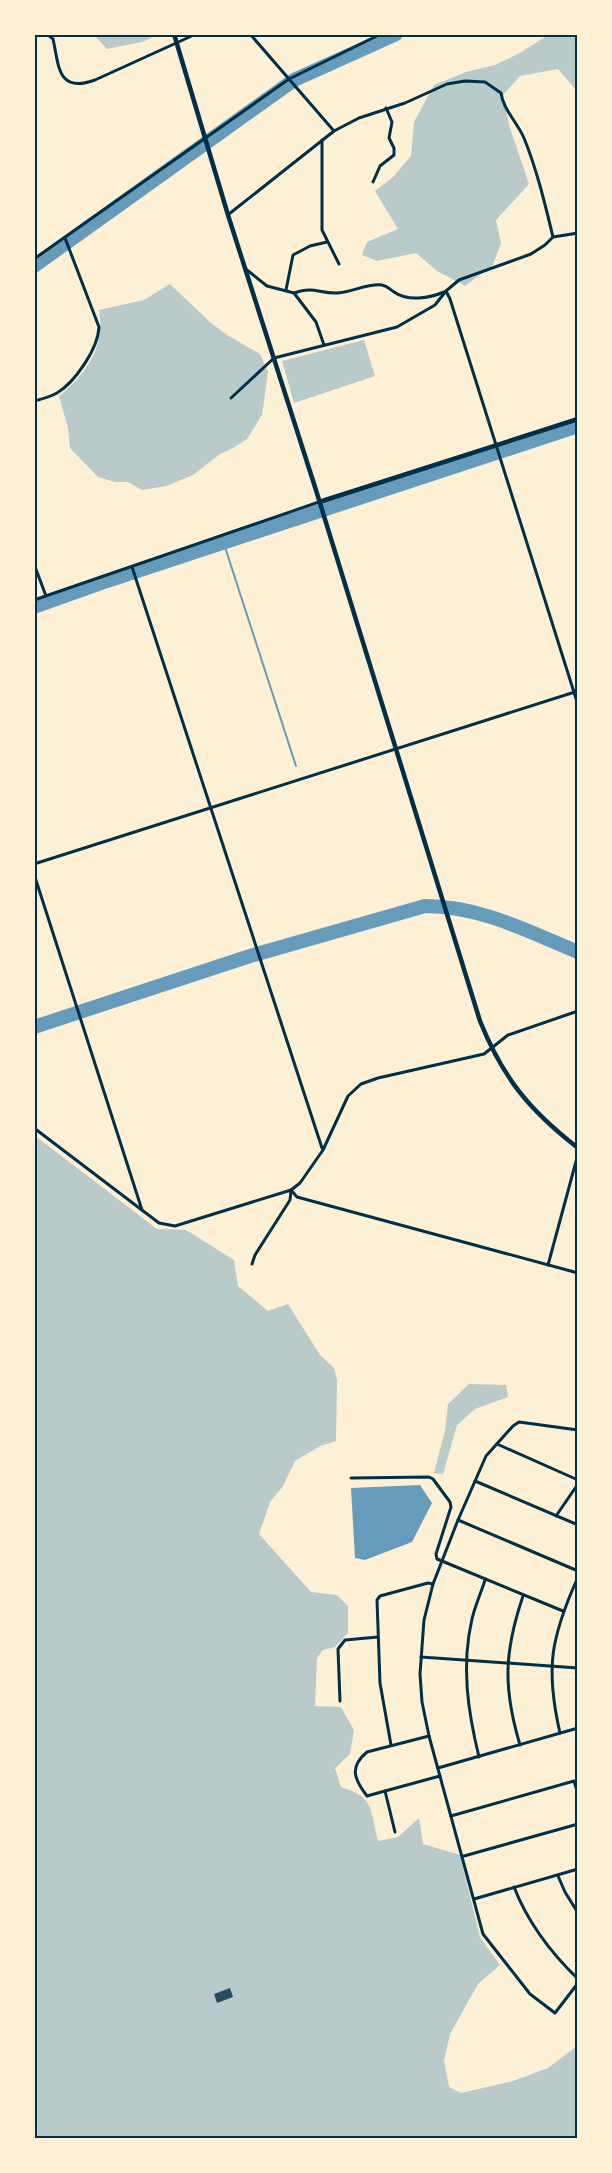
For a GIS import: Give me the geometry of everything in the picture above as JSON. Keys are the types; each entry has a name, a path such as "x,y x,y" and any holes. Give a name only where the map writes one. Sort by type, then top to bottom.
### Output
{"street":[{"path":"47,34 53,39 60,73 71,83 79,85 95,80 196,34"},
{"path":"174,34 228,215 320,502 480,1021 491,1049 531,1108 578,1148"},
{"path":"250,34 334,130"},
{"path":"34,259 289,79 381,34"},
{"path":"228,215 334,130 359,118 413,100 447,84 465,81 484,82 501,93 502,101 523,136 534,164 553,237"},
{"path":"373,182 380,166 394,155 394,148 389,138 392,122 386,108"},
{"path":"322,140 322,230 339,264"},
{"path":"231,398 274,358 397,327 435,305 459,280 531,254 553,237 578,233"},
{"path":"34,401 55,394 73,381 99,338 99,327 65,238"},
{"path":"286,290 293,255 310,246 327,242"},
{"path":"245,269 267,286 294,293 316,322 324,345"},
{"path":"294,293 307,289 336,293 379,284 408,297 434,296 446,291"},
{"path":"446,291 578,705"},
{"path":"34,600 320,502 497,447 578,419"},
{"path":"34,564 46,596"},
{"path":"132,567 323,1150"},
{"path":"34,864 575,692"},
{"path":"34,873 143,1212"},
{"path":"34,1128 143,1212 159,1223 175,1226 291,1190 300,1183 323,1150 348,1096 361,1084 378,1078 484,1054 508,1035 578,1011"},
{"path":"548,1265 578,1154"},
{"path":"252,1264 255,1255 290,1200 291,1190"},
{"path":"291,1190 297,1197 578,1273"},
{"path":"514,1887 523,1910 537,1932 578,1981 555,2013 530,1994 483,1934 429,1736 422,1702 421,1657 424,1620 433,1584 486,1456 519,1422 578,1430"},
{"path":"496,1444 578,1482 556,1516"},
{"path":"351,1478 429,1477 433,1479 450,1502 451,1507 436,1554 437,1559 562,1611"},
{"path":"475,1482 578,1525"},
{"path":"458,1520 578,1571"},
{"path":"560,1732 553,1704 551,1666 562,1611 578,1577"},
{"path":"479,1757 470,1718 466,1660 472,1620 485,1580"},
{"path":"392,1745 380,1683 377,1600 380,1596 428,1583 433,1584"},
{"path":"520,1745 508,1695 507,1662 512,1629 523,1596"},
{"path":"340,1701 338,1649 345,1640 378,1637"},
{"path":"421,1657 578,1668"},
{"path":"438,1768 578,1728"},
{"path":"429,1736 367,1752 359,1759 354,1769 358,1785 367,1796 440,1776"},
{"path":"451,1816 574,1781 578,1794"},
{"path":"385,1791 395,1832"},
{"path":"463,1856 578,1824"},
{"path":"474,1899 578,1869"},
{"path":"558,1876 578,1913"}],"shaded area":[{"path":"94,35 158,35 142,42 107,49"},
{"path":"548,35 577,35 577,91 558,69 520,76 503,95 509,125 529,184 496,220 501,243 493,265 465,286 437,271 416,253 377,261 362,255 367,242 398,229 375,191 393,177 411,156 414,122 434,85 466,72 495,65 520,53"},
{"path":"170,284 211,323 260,354 268,372 262,415 247,439 220,454 193,475 166,486 142,490 128,482 115,482 98,477 70,448 68,428 59,396 78,379 92,359 100,336 99,310 144,300"},
{"path":"364,340 375,376 294,403 282,361"},
{"path":"34,1135 157,1229 186,1230 234,1260 238,1286 268,1311 288,1304 320,1355 334,1368 337,1380 336,1441 320,1446 295,1461 283,1486 270,1502 259,1534 311,1592 337,1595 348,1606 348,1633 335,1647 323,1650 317,1658 315,1706 341,1707 354,1730 350,1754 335,1768 341,1787 366,1800 372,1813 378,1841 398,1837 419,1818 423,1844 460,1855 480,1937 500,1965 478,1984 450,2034 444,2061 449,2087 461,2093 513,2081 548,2068 577,2046 577,2138 35,2138"},
{"path":"469,1384 506,1385 508,1397 475,1409 457,1425 443,1474 434,1473 445,1431 448,1404"}],"water":[{"path":"420,1485 432,1503 412,1542 365,1560 355,1558 351,1488"}],"building":[{"path":"230,1988 233,1997 217,2003 214,1994"}],"waterway":[{"path":"34,266 294,80 396,34"},
{"path":"34,607 578,426"},
{"path":"224,544 296,766"},
{"path":"34,1027 250,956 425,906 465,910 484,915 522,928 578,952"}]}
